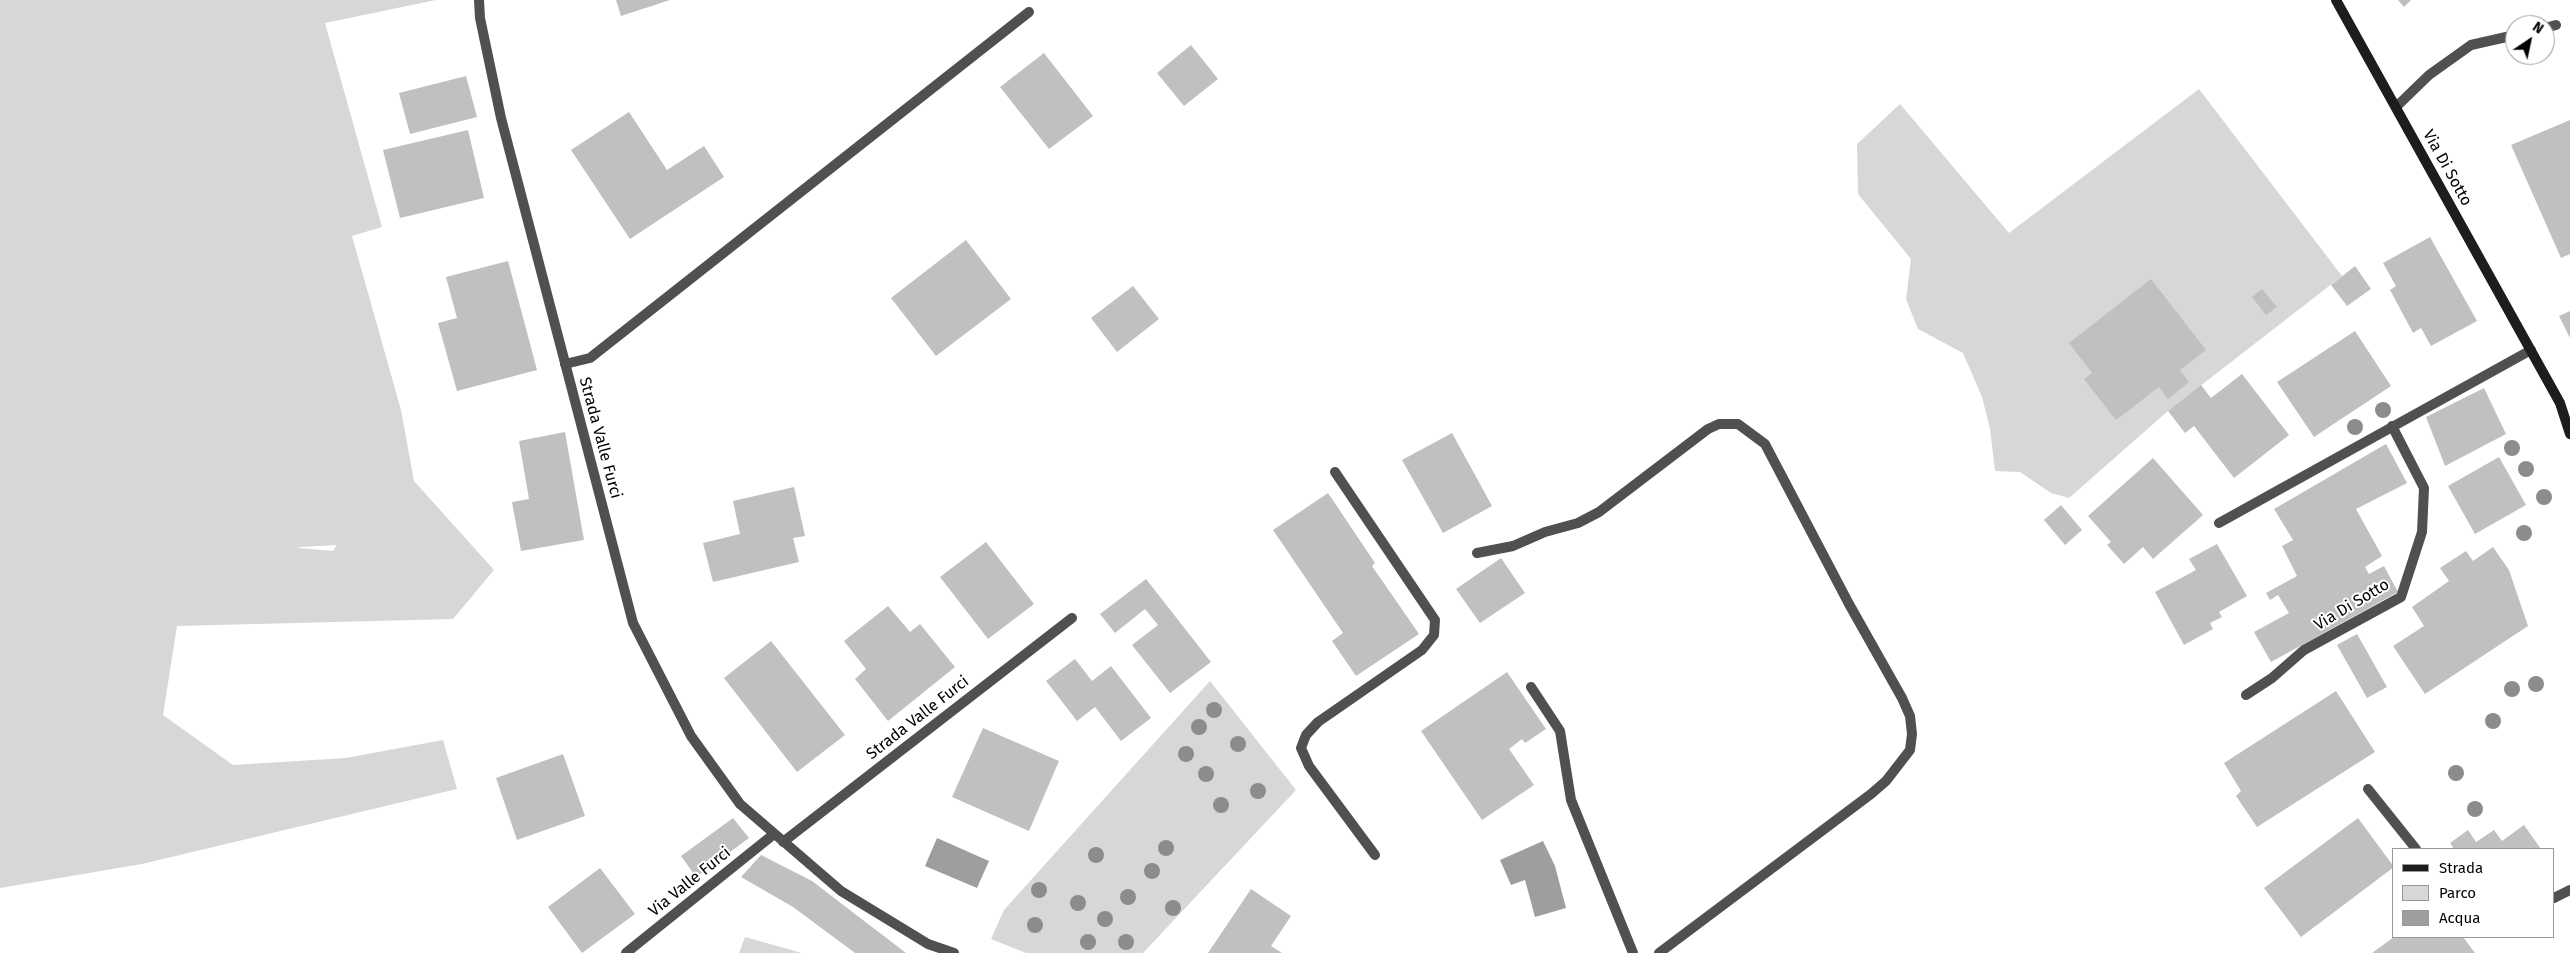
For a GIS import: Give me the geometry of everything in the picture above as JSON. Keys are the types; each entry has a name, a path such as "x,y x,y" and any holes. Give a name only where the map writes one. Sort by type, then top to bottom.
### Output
{"street":[{"name":"Strada Valle Furci","path":"480,0 480,18 501,118 633,623 691,736 740,804 842,891 928,944 954,953"},
{"name":"Via Di Sotto","path":"2336,0 2560,403 2570,434"},
{"path":"565,364 590,358 1029,12"},
{"path":"2396,107 2429,75 2472,45 2505,37"},
{"path":"2218,523 2531,350"},
{"path":"2560,403 2570,408"},
{"path":"1477,553 1514,546 1546,532 1578,523 1599,512 1708,430 1719,424 1738,424 1765,444 1844,595 1902,698 1911,725 1910,750 1886,780 1871,794 1659,953"},
{"name":"Via Di Sotto","path":"2246,694 2272,678 2304,650 2401,597 2422,532 2424,488 2392,426"},
{"path":"1335,472 1435,620 1434,635 1422,650 1318,722 1306,734 1301,748 1309,766 1375,855"},
{"name":"Strada Valle Furci","path":"783,842 1072,618"},
{"path":"1531,687 1560,731 1570,800 1633,953"},
{"path":"2368,789 2415,848"},
{"name":"Via Valle Furci","path":"626,953 774,834"},
{"path":"2555,898 2570,890"}],"green space":[{"path":"0,0 436,0 325,23 382,227 352,236 401,410 414,481 494,570 453,619 177,626 163,715 233,765 346,758 443,740 457,789 142,864 0,888","holes":["337,545 333,551 299,548 299,547"]},
{"path":"2199,89 2342,276 2168,411 2069,498 2051,493 2020,472 1995,471 1990,429 1982,397 1963,353 1918,329 1906,299 1911,259 1858,194 1857,144 1900,104 2009,233"},
{"path":"1210,681 1296,790 1143,953 1026,953 991,939 1004,910"},
{"path":"745,937 802,953 739,953"}],"water":[{"path":"937,838 989,861 977,888 925,866"},
{"path":"1543,841 1555,866 1566,908 1535,917 1525,880 1511,885 1500,860"}],"building":[{"path":"616,0 670,0 621,16"},
{"path":"2398,0 2411,0 2404,7"},
{"path":"1191,45 1218,79 1184,106 1157,73"},
{"path":"1044,53 1093,116 1049,149 1000,87"},
{"path":"466,76 477,117 410,134 399,93"},
{"path":"629,112 667,170 704,146 724,177 630,239 571,150"},
{"path":"2570,120 2570,254 2561,258 2511,145"},
{"path":"468,130 484,198 400,218 383,150"},
{"path":"2430,237 2477,321 2431,346 2421,328 2413,333 2390,290 2396,286 2383,263"},
{"path":"966,240 1011,299 936,356 891,298"},
{"path":"508,261 537,370 457,391 438,323 457,318 446,277"},
{"path":"2355,266 2371,289 2347,306 2331,285"},
{"path":"2151,279 2206,350 2180,370 2189,382 2168,399 2159,387 2116,420 2084,379 2092,373 2069,343"},
{"path":"1133,286 1159,319 1117,352 1091,318"},
{"path":"2262,289 2277,307 2266,315 2252,297"},
{"path":"2570,311 2570,338 2559,316"},
{"path":"2355,331 2391,386 2314,437 2277,382"},
{"path":"2242,374 2289,435 2234,478 2194,426 2185,433 2168,411 2201,385 2211,398"},
{"path":"2484,388 2506,434 2445,466 2426,417"},
{"path":"565,432 584,540 521,551 512,502 529,499 519,441"},
{"path":"1452,433 1492,506 1443,533 1402,460"},
{"path":"2386,444 2407,483 2356,509 2382,556 2365,567 2369,574 2384,566 2398,592 2271,662 2254,632 2289,613 2278,595 2270,600 2266,593 2297,576 2282,546 2293,540 2274,509"},
{"path":"2499,457 2526,505 2475,534 2448,486"},
{"path":"2153,458 2203,515 2153,559 2143,547 2124,564 2107,545 2111,542 2088,516"},
{"path":"794,487 805,536 793,538 799,562 713,582 703,543 740,534 733,501"},
{"path":"1328,493 1375,563 1372,566 1419,634 1356,676 1332,641 1343,633 1273,530"},
{"path":"2061,505 2082,530 2065,545 2044,520"},
{"path":"986,542 1034,604 988,639 940,577"},
{"path":"2217,544 2247,596 2219,612 2222,617 2210,623 2213,629 2184,645 2155,592 2196,570 2189,559"},
{"path":"2493,547 2509,570 2528,626 2425,694 2393,646 2424,626 2412,607 2449,581 2440,568 2466,551 2473,561"},
{"path":"1501,558 1525,593 1480,623 1456,589"},
{"path":"1146,579 1211,662 1170,693 1132,645 1158,625 1145,609 1115,633 1100,614"},
{"path":"888,606 910,632 920,624 955,667 888,721 855,679 866,669 844,641"},
{"path":"2357,634 2387,687 2367,698 2337,645"},
{"path":"771,641 845,735 797,772 724,678"},
{"path":"1075,659 1092,681 1111,666 1151,718 1121,741 1095,707 1077,721 1046,681"},
{"path":"1507,672 1546,729 1525,743 1522,739 1509,749 1534,785 1482,820 1421,731"},
{"path":"2336,691 2375,752 2257,827 2236,796 2241,791 2224,763"},
{"path":"983,728 1059,761 1029,831 952,797"},
{"path":"563,754 585,816 517,840 496,778"},
{"path":"733,818 749,838 696,877 681,856"},
{"path":"2358,818 2392,864 2392,869 2301,937 2264,888"},
{"path":"2524,825 2540,848 2453,848 2450,843 2468,830 2476,842 2494,830 2502,841"},
{"path":"761,855 812,881 906,953 855,953 793,907 741,877"},
{"path":"600,868 635,914 582,953 548,907"},
{"path":"1251,889 1291,916 1271,946 1282,953 1208,953"},
{"path":"2393,938 2464,938 2475,953 2372,953"}]}
